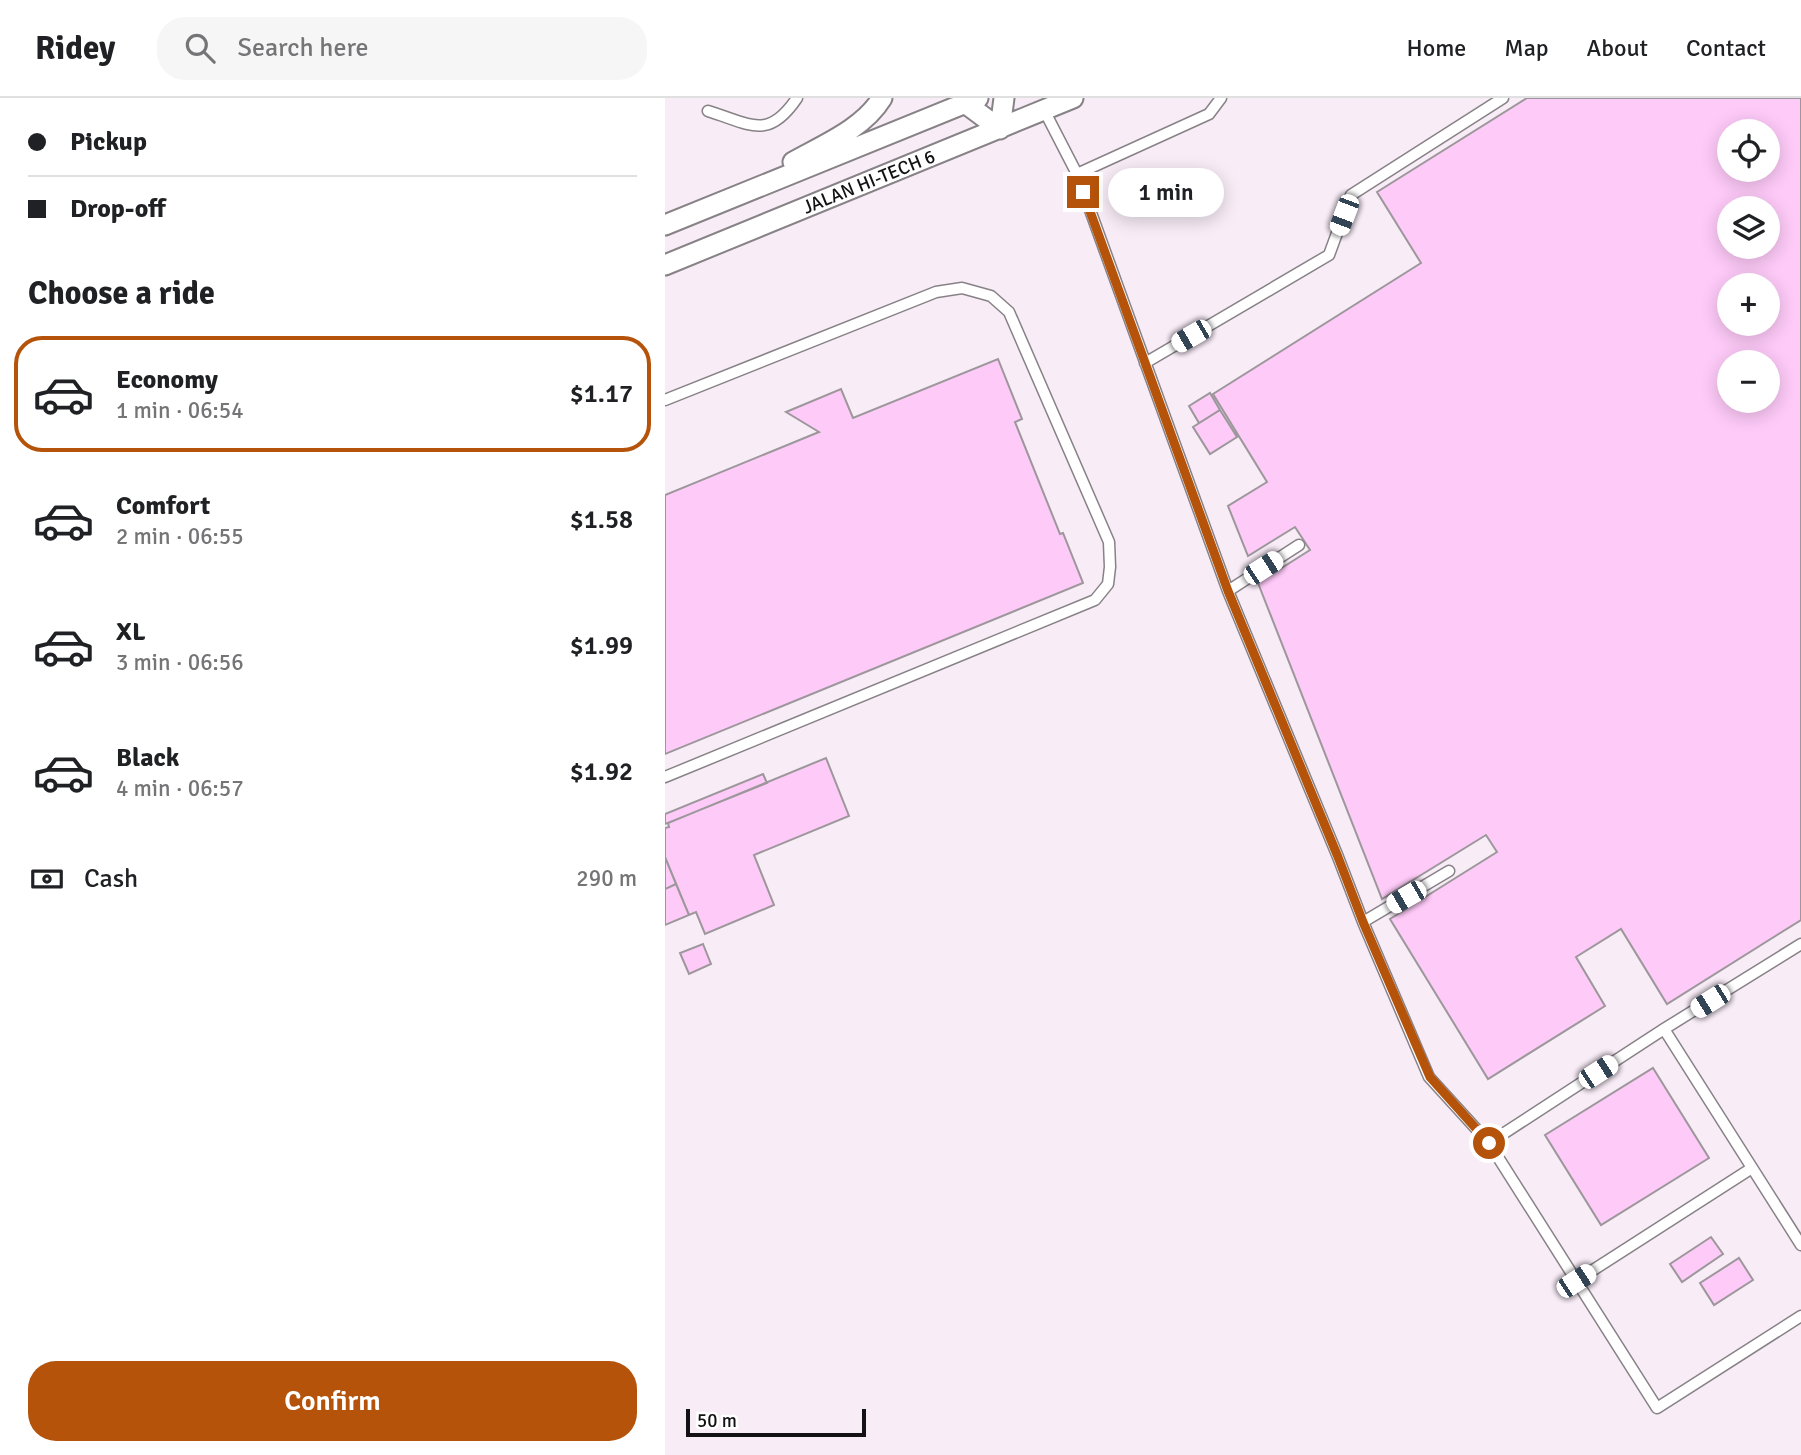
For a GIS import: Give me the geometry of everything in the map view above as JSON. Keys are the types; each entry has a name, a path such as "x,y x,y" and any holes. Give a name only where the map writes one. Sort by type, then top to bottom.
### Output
{"street":[{"path":"725,201 851,129 883,98"},
{"path":"1000,129 1004,98"},
{"name":"JALAN HI-TECH 6","path":"665,265 1073,98"},
{"path":"969,100 1000,129"},
{"name":"JALAN HI-TECH 6","path":"665,225 969,100"}],"lane":[{"path":"708,111 756,126 771,125 786,114 797,98"},
{"path":"1077,174 1209,114 1221,98"},
{"path":"1145,363 1329,255 1351,195 1503,98"},
{"path":"1044,110 1077,174 1228,591 1363,922 1430,1077 1489,1143 1657,1408 1801,1316"},
{"path":"665,400 936,292 962,288 991,296 1009,312 1109,542 1110,567 1108,584 1095,600 665,777"},
{"path":"1228,591 1299,545"},
{"path":"1363,922 1449,871"},
{"path":"1489,1143 1801,944"},
{"path":"1664,1030 1801,1245"},
{"path":"1576,1281 1752,1168"}],"shaded area":[{"path":"665,98 1801,98 1801,1455 665,1455"}],"building":[{"path":"1527,98 1801,98 1801,920 1667,1004 1621,929 1576,957 1605,1006 1488,1079 1390,919 1497,852 1486,835 1382,899 1258,583 1310,550 1295,527 1248,556 1228,506 1267,482 1213,394 1421,263 1377,192"},
{"path":"998,359 1022,419 1015,422 1060,534 1063,533 1083,583 665,754 665,495 819,432 786,412 841,389 853,418"},
{"path":"1210,393 1220,410 1199,423 1189,406"},
{"path":"1220,410 1237,437 1210,454 1193,427"},
{"path":"826,758 849,816 754,855 774,905 705,934 696,912 689,915 665,857 665,828 669,827 668,823"},
{"path":"763,774 767,783 665,824 665,814"},
{"path":"665,857 676,884 665,889"},
{"path":"676,884 689,915 665,925 665,889"},
{"path":"703,944 711,964 689,974 680,953"},
{"path":"1653,1068 1709,1158 1601,1225 1545,1135"},
{"path":"1711,1237 1723,1254 1682,1282 1670,1264"},
{"path":"1739,1258 1753,1280 1714,1305 1700,1283"}],"route":[{"path":"1083,192 1228,591 1363,922 1430,1077 1489,1143"}]}
